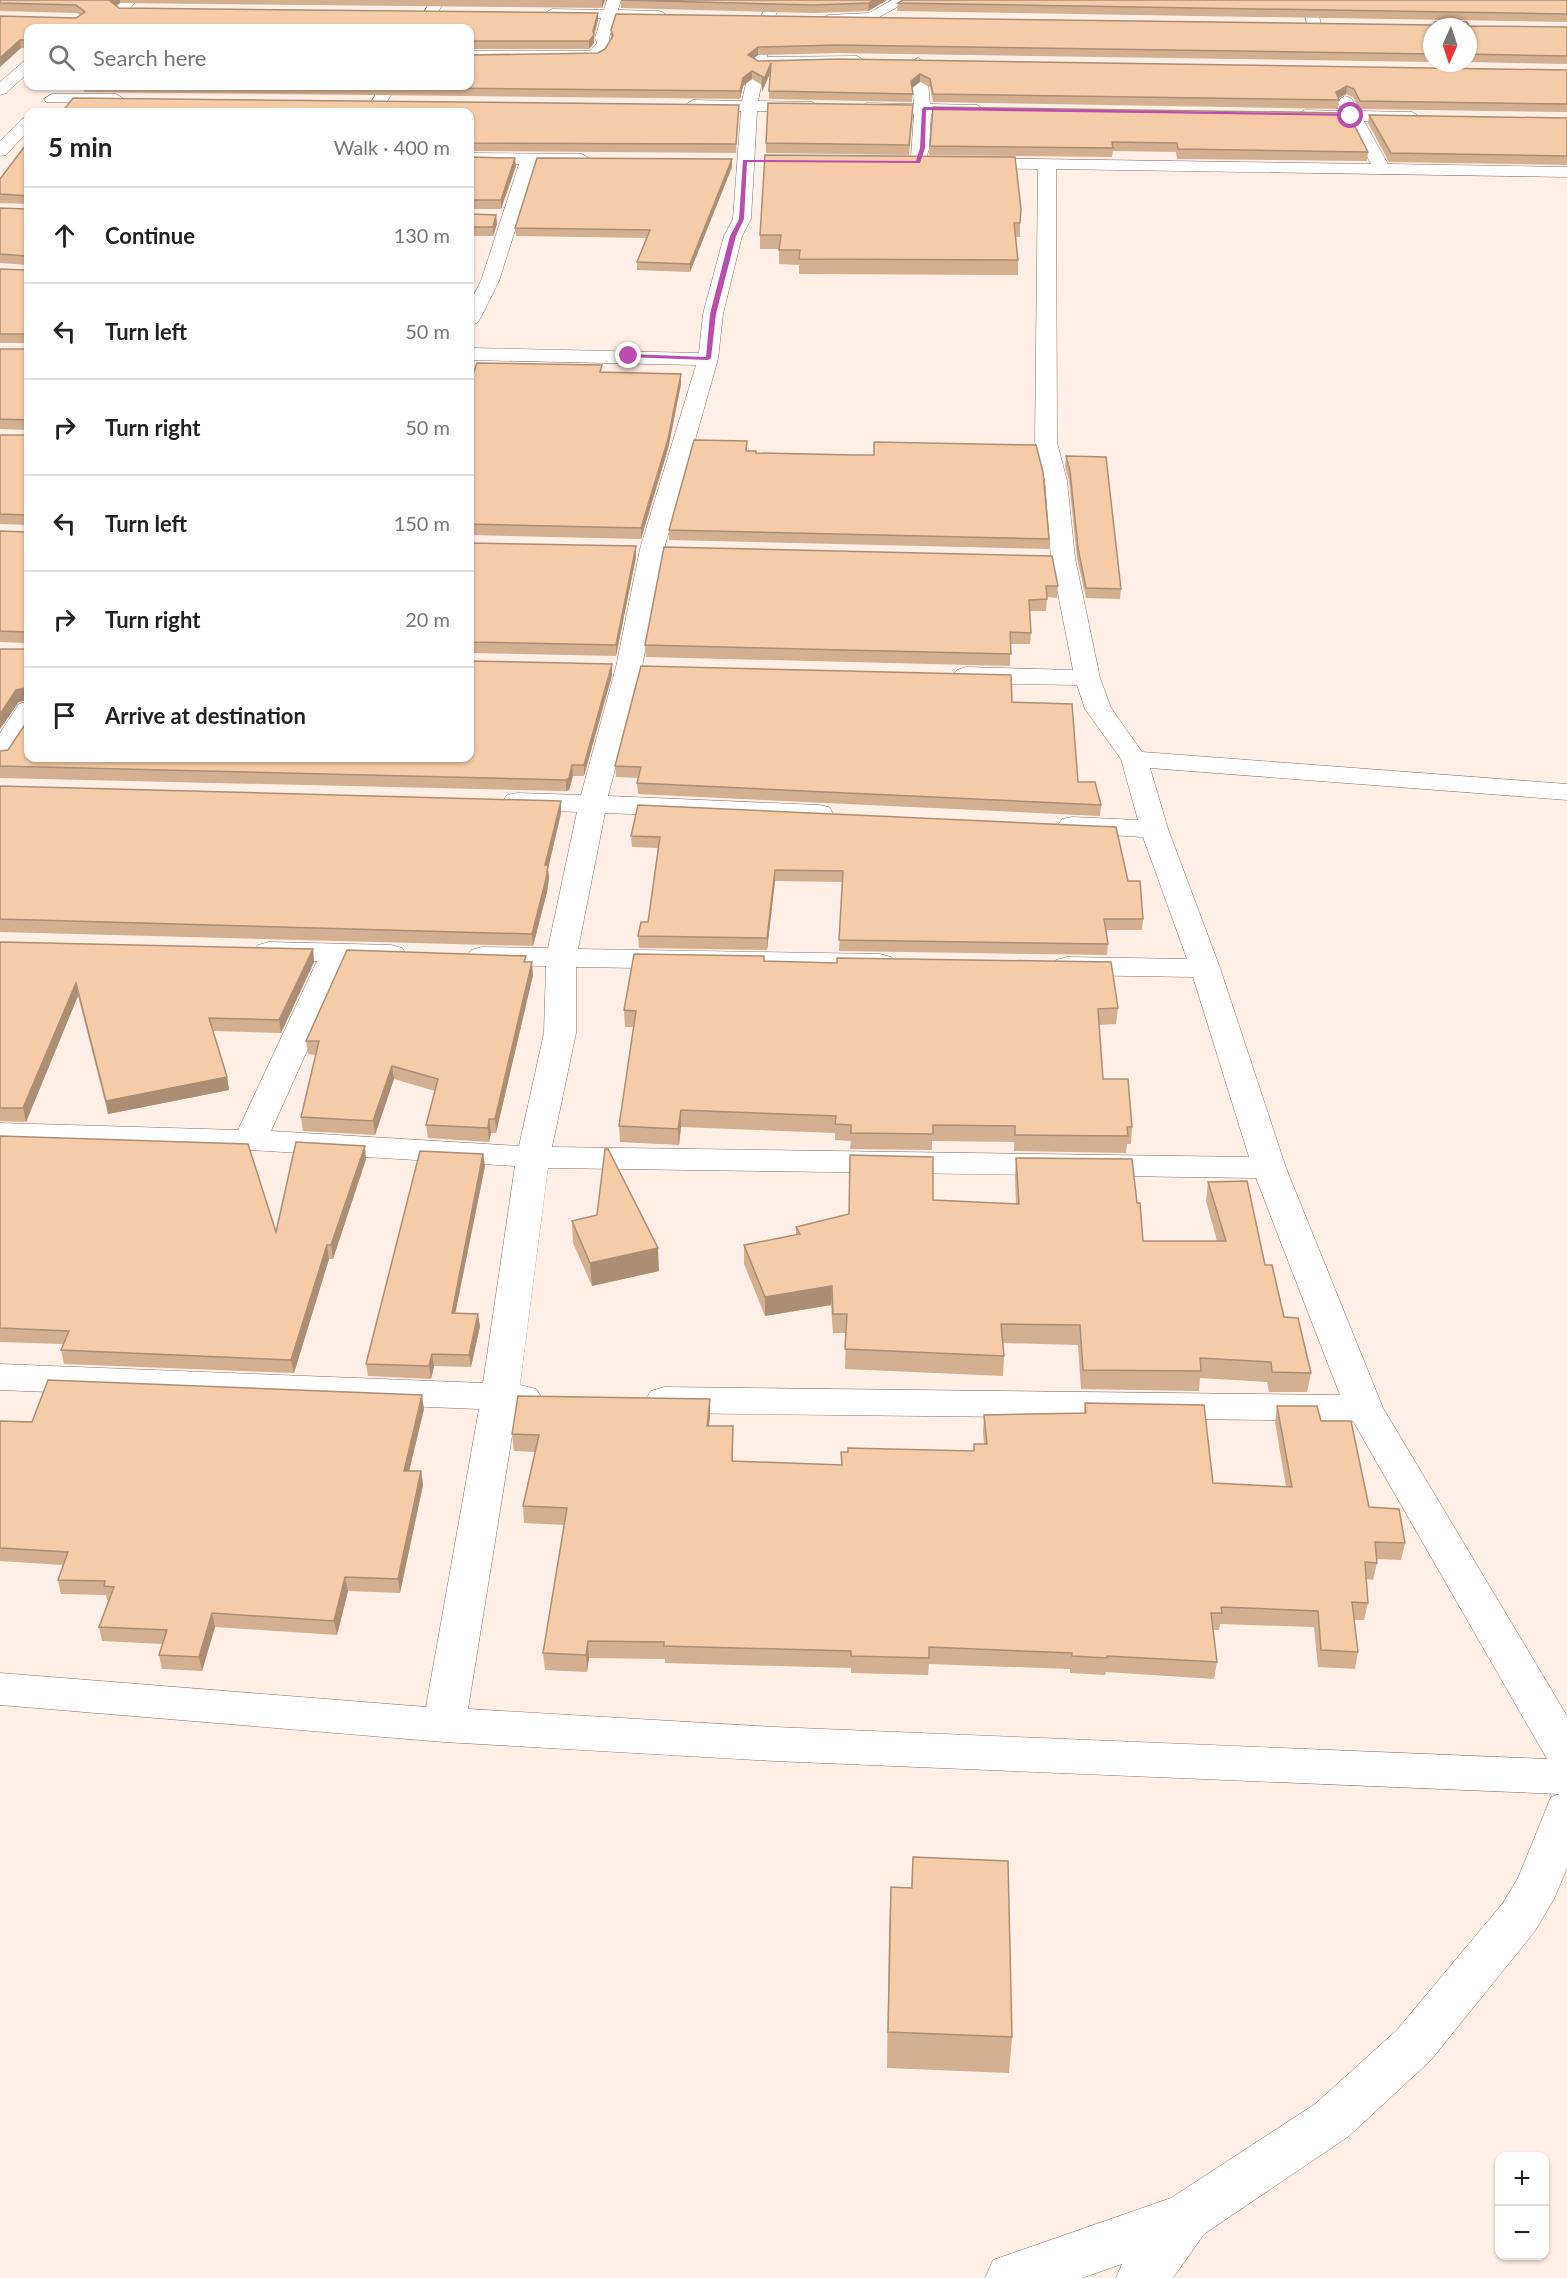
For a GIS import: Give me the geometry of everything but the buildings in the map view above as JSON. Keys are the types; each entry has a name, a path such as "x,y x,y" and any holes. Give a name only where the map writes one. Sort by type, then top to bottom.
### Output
{"street":[{"path":"872,17 903,0"},
{"path":"1308,0 1314,24"},
{"path":"110,24 125,5 144,10"},
{"path":"474,56 593,56 598,53 604,43 602,38 612,7"},
{"path":"534,13 612,7 670,15"},
{"path":"410,12 438,8"},
{"path":"425,24 438,8"},
{"path":"444,1725 500,1397 533,1157 560,1033 561,958 593,803 629,667 641,549 708,358 713,314 733,236 742,219 739,161 770,13"},
{"path":"813,19 907,18"},
{"path":"758,62 795,60 872,62"},
{"path":"9,63 24,64"},
{"path":"918,63 924,109 922,148 918,162"},
{"path":"0,90 24,68"},
{"path":"1339,87 1351,116 1383,170"},
{"path":"42,108 60,90"},
{"path":"376,107 386,90"},
{"path":"52,99 131,99"},
{"path":"355,102 376,107 402,102"},
{"path":"680,105 831,107"},
{"path":"854,108 993,110"},
{"path":"1293,114 1425,117"},
{"path":"0,152 24,126"},
{"path":"0,152 19,153"},
{"path":"474,158 597,159"},
{"path":"474,311 490,281 529,159"},
{"path":"739,161 764,161"},
{"path":"863,162 1567,172"},
{"path":"1047,164 1046,442 1056,481 1063,558 1087,678 1098,709 1134,759 1154,829 1205,968 1269,1168 1364,1408 1567,1754"},
{"path":"491,217 512,217"},
{"path":"474,280 490,281"},
{"path":"474,354 708,358"},
{"path":"641,549 676,550"},
{"path":"1039,557 1063,558"},
{"path":"946,675 1087,678"},
{"path":"0,754 24,716"},
{"path":"1134,759 1567,792"},
{"path":"487,800 844,814"},
{"path":"1047,824 1154,829"},
{"path":"244,950 419,955"},
{"path":"250,1140 336,953"},
{"path":"455,956 907,963"},
{"path":"1038,965 1205,968"},
{"path":"0,1133 250,1140 533,1157 1269,1168"},
{"path":"0,1377 559,1398"},
{"path":"630,1399 1364,1408"},
{"path":"0,1689 444,1725 774,1744 1567,1777"},
{"path":"1011,2278 1186,2217 1332,2120 1414,2045 1520,1917 1538,1885 1567,1810"},
{"path":"1142,2278 1186,2217"}],"route":[{"path":"629,356 708,358 713,314 733,236 742,219 745,161 918,162 922,148 924,109 1351,116"}]}
